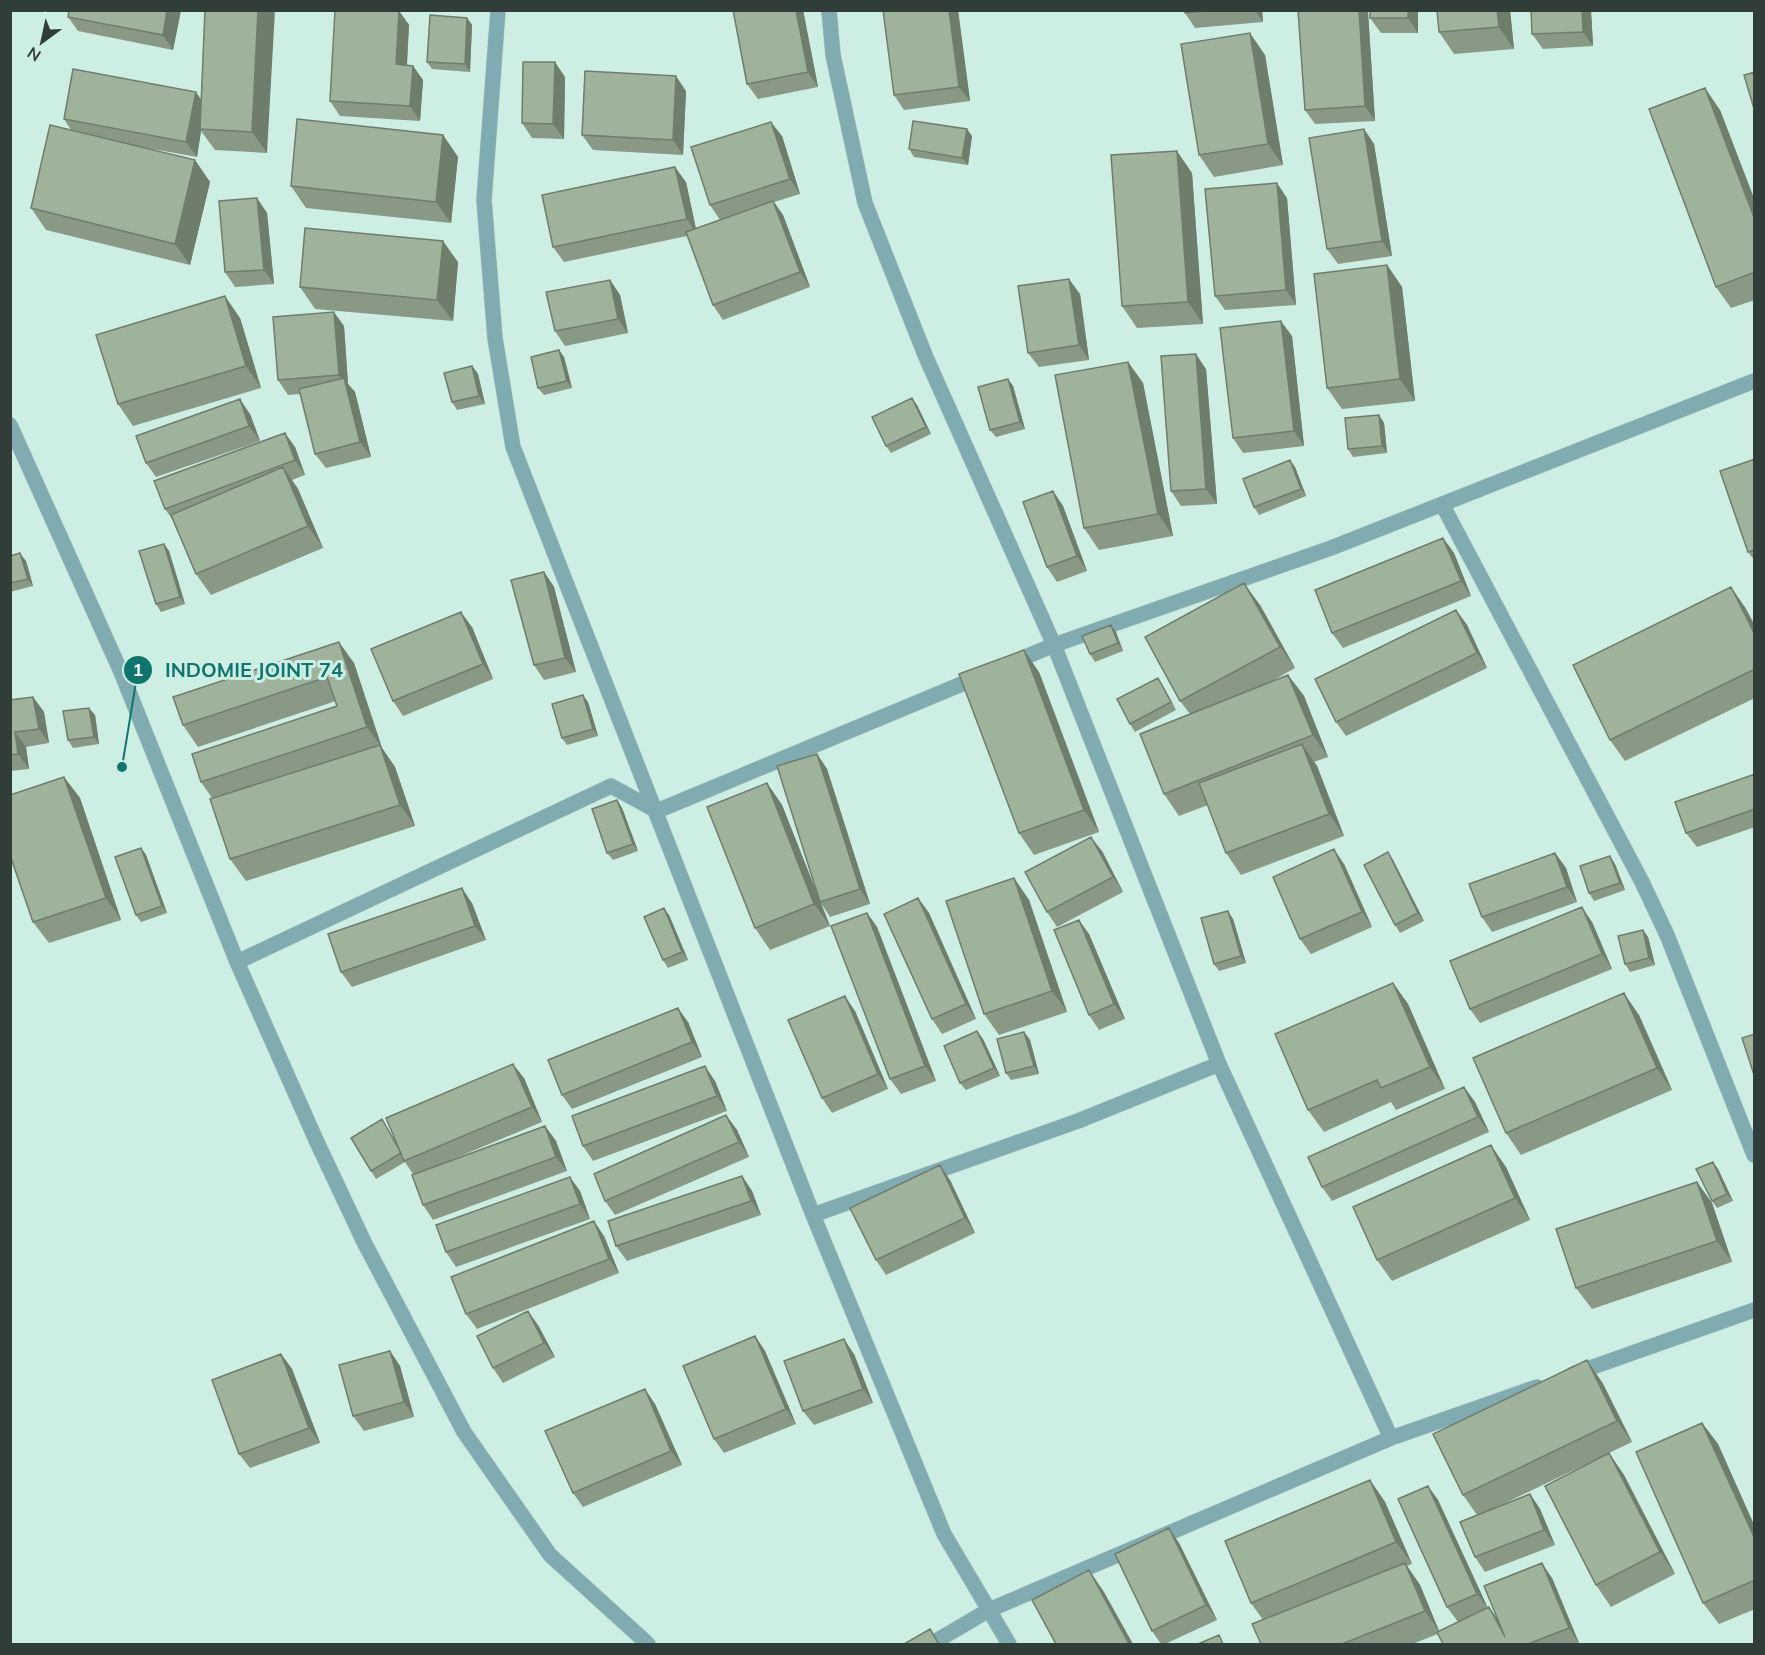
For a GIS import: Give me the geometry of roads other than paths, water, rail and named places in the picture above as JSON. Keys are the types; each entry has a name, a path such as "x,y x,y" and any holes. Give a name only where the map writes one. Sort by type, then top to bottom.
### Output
{"street":[{"path":"498,10 484,200 495,338 513,447 813,1215 944,1534 1009,1644"},
{"path":"828,10 833,55 865,203 925,355 1054,645 1219,1064 1391,1438"},
{"path":"657,811 1054,645 1331,549 1755,381"},
{"path":"10,425 121,672 237,962 316,1140 360,1232 464,1432 550,1555 648,1644"},
{"path":"1442,504 1657,914 1755,1155"},
{"path":"237,962 611,786 657,811"},
{"path":"813,1215 1078,1121 1219,1064"},
{"path":"932,1644 989,1610 1391,1438 1755,1310"}],"place":[{"name":"INDOMIE JOINT 74","path":"122,767"}]}
